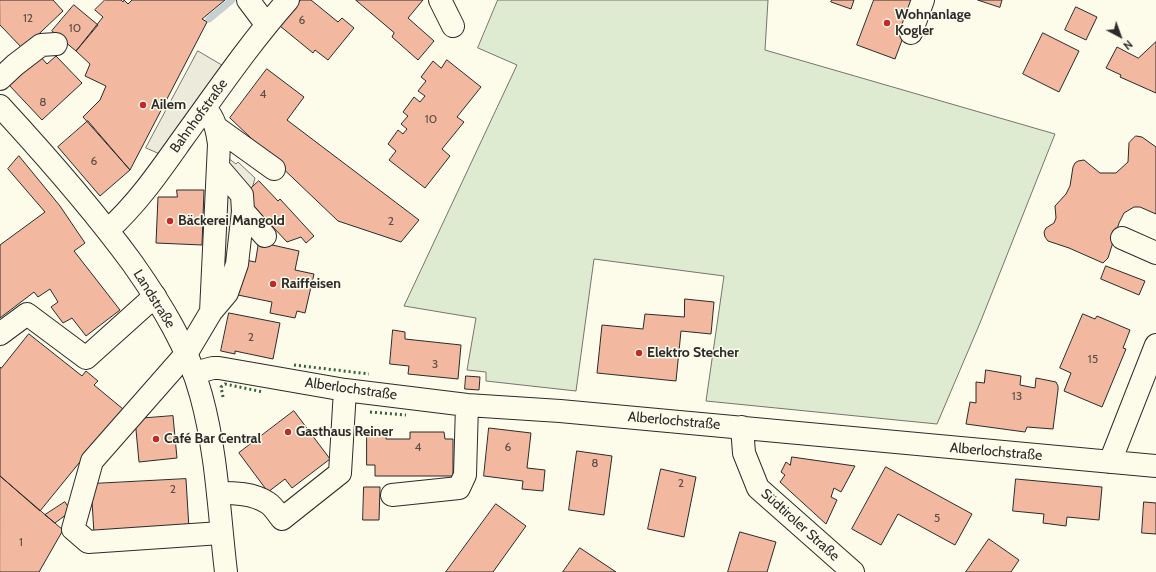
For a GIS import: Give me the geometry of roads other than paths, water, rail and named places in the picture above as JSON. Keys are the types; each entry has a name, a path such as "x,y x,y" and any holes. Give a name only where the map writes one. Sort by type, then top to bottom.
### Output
{"street":[{"path":"248,0 266,24"},
{"name":"Bahnhofstraße","path":"108,230 121,219 158,174 266,24 288,0"},
{"path":"440,0 453,26"},
{"path":"911,33 923,0"},
{"path":"0,79 15,65 42,45 56,44"},
{"name":"Landstraße","path":"0,106 57,169 108,230 167,315 190,364 206,417 218,493 226,572"},
{"path":"205,108 211,115 217,128 218,144 211,312"},
{"path":"217,128 274,169"},
{"path":"218,167 242,196 243,211 236,264 227,293 211,312 190,364 92,461 73,529 88,542 221,533"},
{"path":"243,211 265,236"},
{"path":"1122,238 1156,253"},
{"path":"0,334 27,314 86,358 155,296"},
{"path":"1110,462 1156,345"},
{"name":"Alberlochstraße","path":"190,364 345,390 467,405 568,411 1156,466"},
{"path":"218,493 235,493 255,497 268,503 282,519 340,473 345,390"},
{"path":"392,495 460,488 465,475 467,405"},
{"name":"Südtiroler Straße","path":"742,427 744,453 758,488 853,572"}],"waterway":[{"path":"209,19 232,0"}],"place":[{"name":"Wohnanlage Kogler","path":"887,23"},
{"name":"Ailem","path":"143,105"},
{"name":"Bäckerei Mangold","path":"170,221"},
{"name":"Raiffeisen","path":"273,284"},
{"name":"Elektro Stecher","path":"639,353"},
{"name":"Gasthaus Reiner","path":"288,432"},
{"name":"Café Bar Central","path":"156,439"}]}
